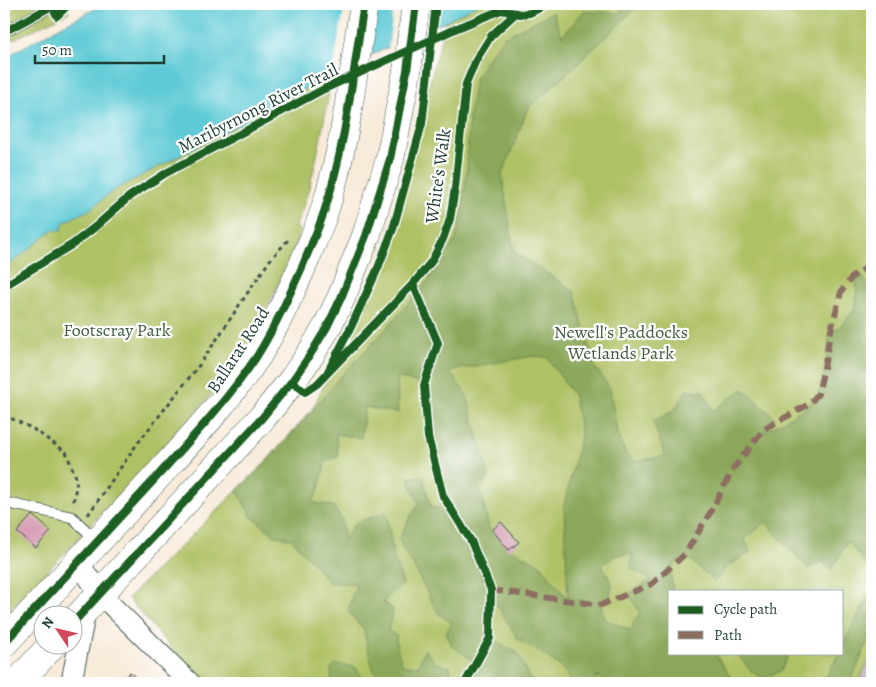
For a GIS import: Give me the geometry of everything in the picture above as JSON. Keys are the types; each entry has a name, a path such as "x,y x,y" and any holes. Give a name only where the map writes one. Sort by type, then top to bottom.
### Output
{"highway":[{"name":"Ballarat Road","path":"4,643 78,562 89,533 206,422 235,387 258,354 294,285 323,212 335,173 364,4"},
{"path":"86,609 262,418 292,381 314,348 341,298 366,236 390,159 407,71 416,4"},
{"path":"17,683 44,654"}],"street":[{"path":"71,683 86,609 78,562"},
{"path":"86,609 190,683"}],"lane":[{"path":"4,32 56,4"},
{"path":"4,507 7,503 72,517 89,533"}],"path":[{"path":"89,533 137,444 200,364 270,260 290,237"},
{"path":"4,416 33,429 66,452 77,480 72,517"}],"shaded area":[{"path":"872,633 872,683 850,683"}],"green space":[{"path":"4,4 65,4 69,12 4,44"},
{"name":"Newell's Paddocks Wetlands Park","path":"477,4 872,4 872,655 858,683 205,683 190,670 128,598 263,465 312,410 380,269 447,17"},
{"path":"626,4 640,4 528,108 502,175 514,252 574,291 594,366 610,388 617,433 626,454 635,461 665,456 653,421 674,411 687,390 703,391 713,411 743,389 775,418 761,434 808,405 820,389 826,365 830,334 844,323 856,307 857,273 872,287 872,572 848,541 831,570 822,561 808,569 766,522 745,539 750,553 727,566 715,582 685,555 670,569 673,590 668,590 668,654 716,654 734,683 602,683 599,675 592,683 573,683 561,667 518,639 492,597 490,638 518,653 529,678 534,683 465,683 476,662 452,646 446,632 452,623 438,613 399,539 419,504 408,478 423,476 431,508 451,508 443,496 428,437 424,385 397,377 398,413 365,407 361,438 336,434 338,457 326,460 318,492 312,502 333,506 342,520 344,540 355,523 386,512 393,554 403,584 383,602 393,609 388,631 396,636 397,648 403,666 418,666 425,650 435,663 450,667 454,683 386,683 374,671 364,630 348,611 356,583 330,583 292,539 276,536 251,516 237,490 263,465 339,378 424,286 456,239 463,209 469,117 475,79 488,58 504,37 553,12 562,36 584,11 619,13","holes":["533,356 547,357 574,396 581,435 564,505 568,600 541,565 506,547 489,528 480,488 489,477 467,396 449,371","632,553 631,568 651,580 629,594 640,613 633,622 633,631 604,619 601,605 577,601 609,602 612,584 602,565 615,556"]},
{"name":"Footscray Park","path":"333,72 314,169 296,226 300,232 278,285 240,354 219,385 196,413 4,616 4,269 54,228 89,210 114,190 300,92"},
{"path":"872,590 872,632 850,683 823,683 838,654 844,654 844,642"},
{"path":"738,654 789,654 781,671 762,678 750,670"},
{"path":"335,664 355,667 361,675 363,682 332,683 331,669"}],"water":[{"path":"105,4 478,4 442,23 319,79 300,92 114,190 89,210 64,222 61,231 54,229 4,269 4,58"}],"pier":[{"path":"345,4 375,4 366,60 332,75"},
{"path":"394,4 438,4 435,30 388,50"}],"building":[{"path":"32,515 51,531 36,548 17,532"},
{"path":"501,522 519,542 509,550 492,530"},
{"path":"130,672 142,683 120,683"}],"railway":[{"path":"867,683 872,673"}],"marked path":[{"path":"491,590 601,605 652,584 685,554 710,513 733,469 763,430 809,404 818,394 841,292 852,277 872,265"}],"cycle path":[{"path":"4,32 52,6 57,16 69,4"},
{"path":"4,643 207,420 233,389 264,345 303,265 322,219 332,187 348,109 364,4"},
{"path":"82,613 262,418 292,381 327,327 366,236 390,159 407,71 416,4"},
{"path":"327,373 351,327 378,268 393,229 422,124 436,4"},
{"name":"Maribyrnong River Trail","path":"4,286 73,244 130,196 166,173 324,89 501,10 520,14 530,13 548,4"},
{"name":"White's Walk","path":"465,683 490,638 491,590 471,541 443,496 428,437 424,385 438,343 413,284 431,262 443,239 450,219 466,84 476,60 491,36 516,13"},
{"path":"292,381 305,392 317,384 413,284"}]}
